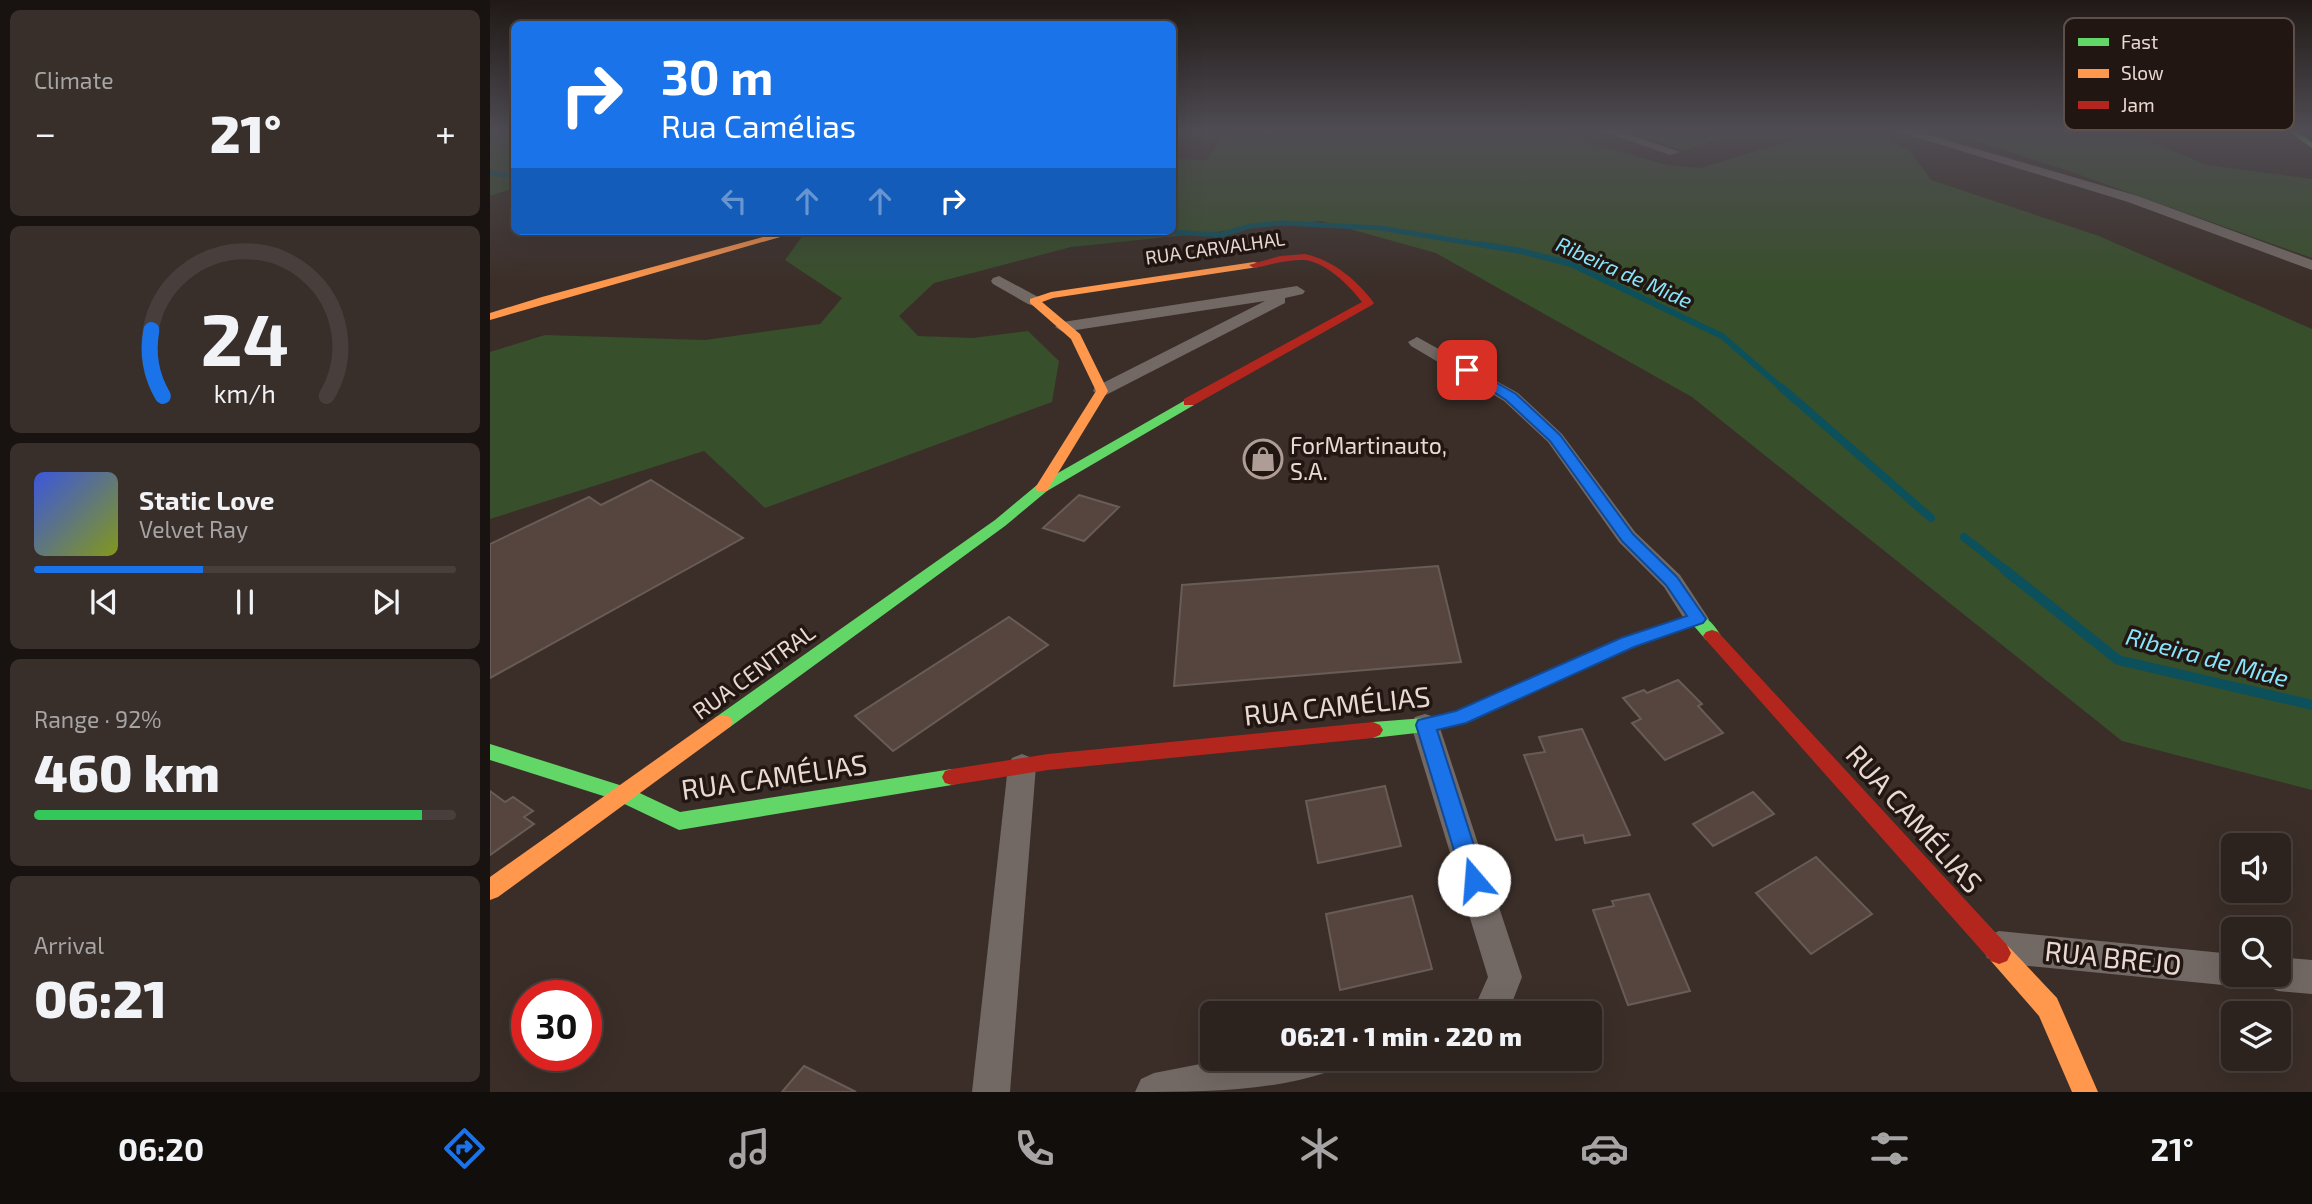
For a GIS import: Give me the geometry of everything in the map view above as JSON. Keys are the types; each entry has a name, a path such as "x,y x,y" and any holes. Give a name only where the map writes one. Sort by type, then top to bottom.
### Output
{"main road":[{"path":"490,317 546,299 781,235"},
{"name":"RUA CARVALHAL","path":"1034,301 1051,295 1306,257 1317,260 1364,294 1368,303 1209,390 1042,488"},
{"path":"1034,301 1076,338 1102,391 1042,488"},
{"name":"RUA CENTRAL","path":"490,890 1000,523 1042,488"},
{"name":"RUA CAMÉLIAS","path":"490,752 621,794 679,821 1022,766 1425,725 1460,718 1628,642 1697,619 2048,1007 2085,1092"}],"street":[{"path":"2073,182 2133,200 2312,265"},
{"path":"999,281 1034,301"},
{"path":"1063,327 1297,290 1102,391"},
{"path":"1417,342 1511,397 1555,438 1627,537 1672,581 1697,619"},
{"path":"1425,725 1505,977 1495,1001"},
{"path":"991,1092 1022,766"},
{"name":"RUA BREJO","path":"1994,947 2221,969"},
{"path":"2291,975 2312,977"},
{"path":"1154,1092 1256,1071"}],"green space":[{"path":"490,182 511,182 511,189 490,196"},
{"path":"1176,182 1937,182 2099,236 2312,329 2312,790 2122,741 1692,397 1436,253 1321,221 1071,247 934,283 899,316 918,336 973,338 1028,331 1059,361 1052,402 765,508 704,451 490,519 490,352 545,335 705,340 820,324 842,298 785,260 803,235 1176,235"},
{"path":"2100,182 2312,182 2312,258"}],"building":[{"path":"651,480 743,538 490,678 490,544 589,497 601,505"},
{"path":"1079,495 1119,507 1084,541 1043,528"},
{"path":"1438,566 1461,662 1174,686 1182,585"},
{"path":"1009,617 1048,645 893,751 855,716"},
{"path":"1678,680 1702,704 1698,706 1723,733 1665,760 1632,723 1641,719 1623,698 1644,690 1647,693"},
{"path":"1582,729 1630,835 1585,843 1583,835 1556,840 1524,755 1545,752 1539,737"},
{"path":"1385,786 1401,846 1318,863 1306,801"},
{"path":"490,791 505,802 513,797 533,811 524,817 534,824 490,855"},
{"path":"1753,792 1774,814 1713,846 1693,824"},
{"path":"1816,857 1872,914 1811,954 1756,893"},
{"path":"1649,894 1690,991 1628,1005 1593,910 1614,906 1612,901"},
{"path":"1412,896 1432,969 1340,990 1326,914"},
{"path":"804,1066 856,1092 782,1092"}],"waterway":[{"name":"Ribeira de Mide","path":"1176,232 1221,235 1250,226 1282,223 1380,228 1489,246"},
{"name":"Ribeira de Mide","path":"1479,244 1571,264 1722,336 1784,390"},
{"name":"Ribeira de Mide","path":"1782,388 1931,518"},
{"name":"Ribeira de Mide","path":"1964,537 2008,572"},
{"name":"Ribeira de Mide","path":"2005,570 2118,660 2312,705"}],"traffic: fast":[{"path":"723,722 1000,523 1042,488 1189,402"},
{"path":"1373,730 1425,725 1460,718 1628,642 1697,619 1712,636"},
{"path":"490,752 622,794 679,821 952,777"}],"traffic: slow":[{"path":"490,317 546,299 781,235"},
{"path":"1042,488 1102,391 1076,337 1034,301 1051,295 1254,265"},
{"path":"490,890 723,722"},
{"path":"1999,953 2048,1007 2085,1092"}],"traffic: jam":[{"path":"1189,402 1368,303 1357,289 1322,262 1293,257 1254,265"},
{"path":"1712,636 1999,953"},
{"path":"952,777 1048,762 1373,730"}],"place":[{"name":"ForMartinauto, S.A.","path":"1263,459"}],"route":[{"path":"1467,370 1511,397 1555,438 1627,537 1672,581 1697,619 1628,642 1460,718 1425,725 1474,880"}]}
